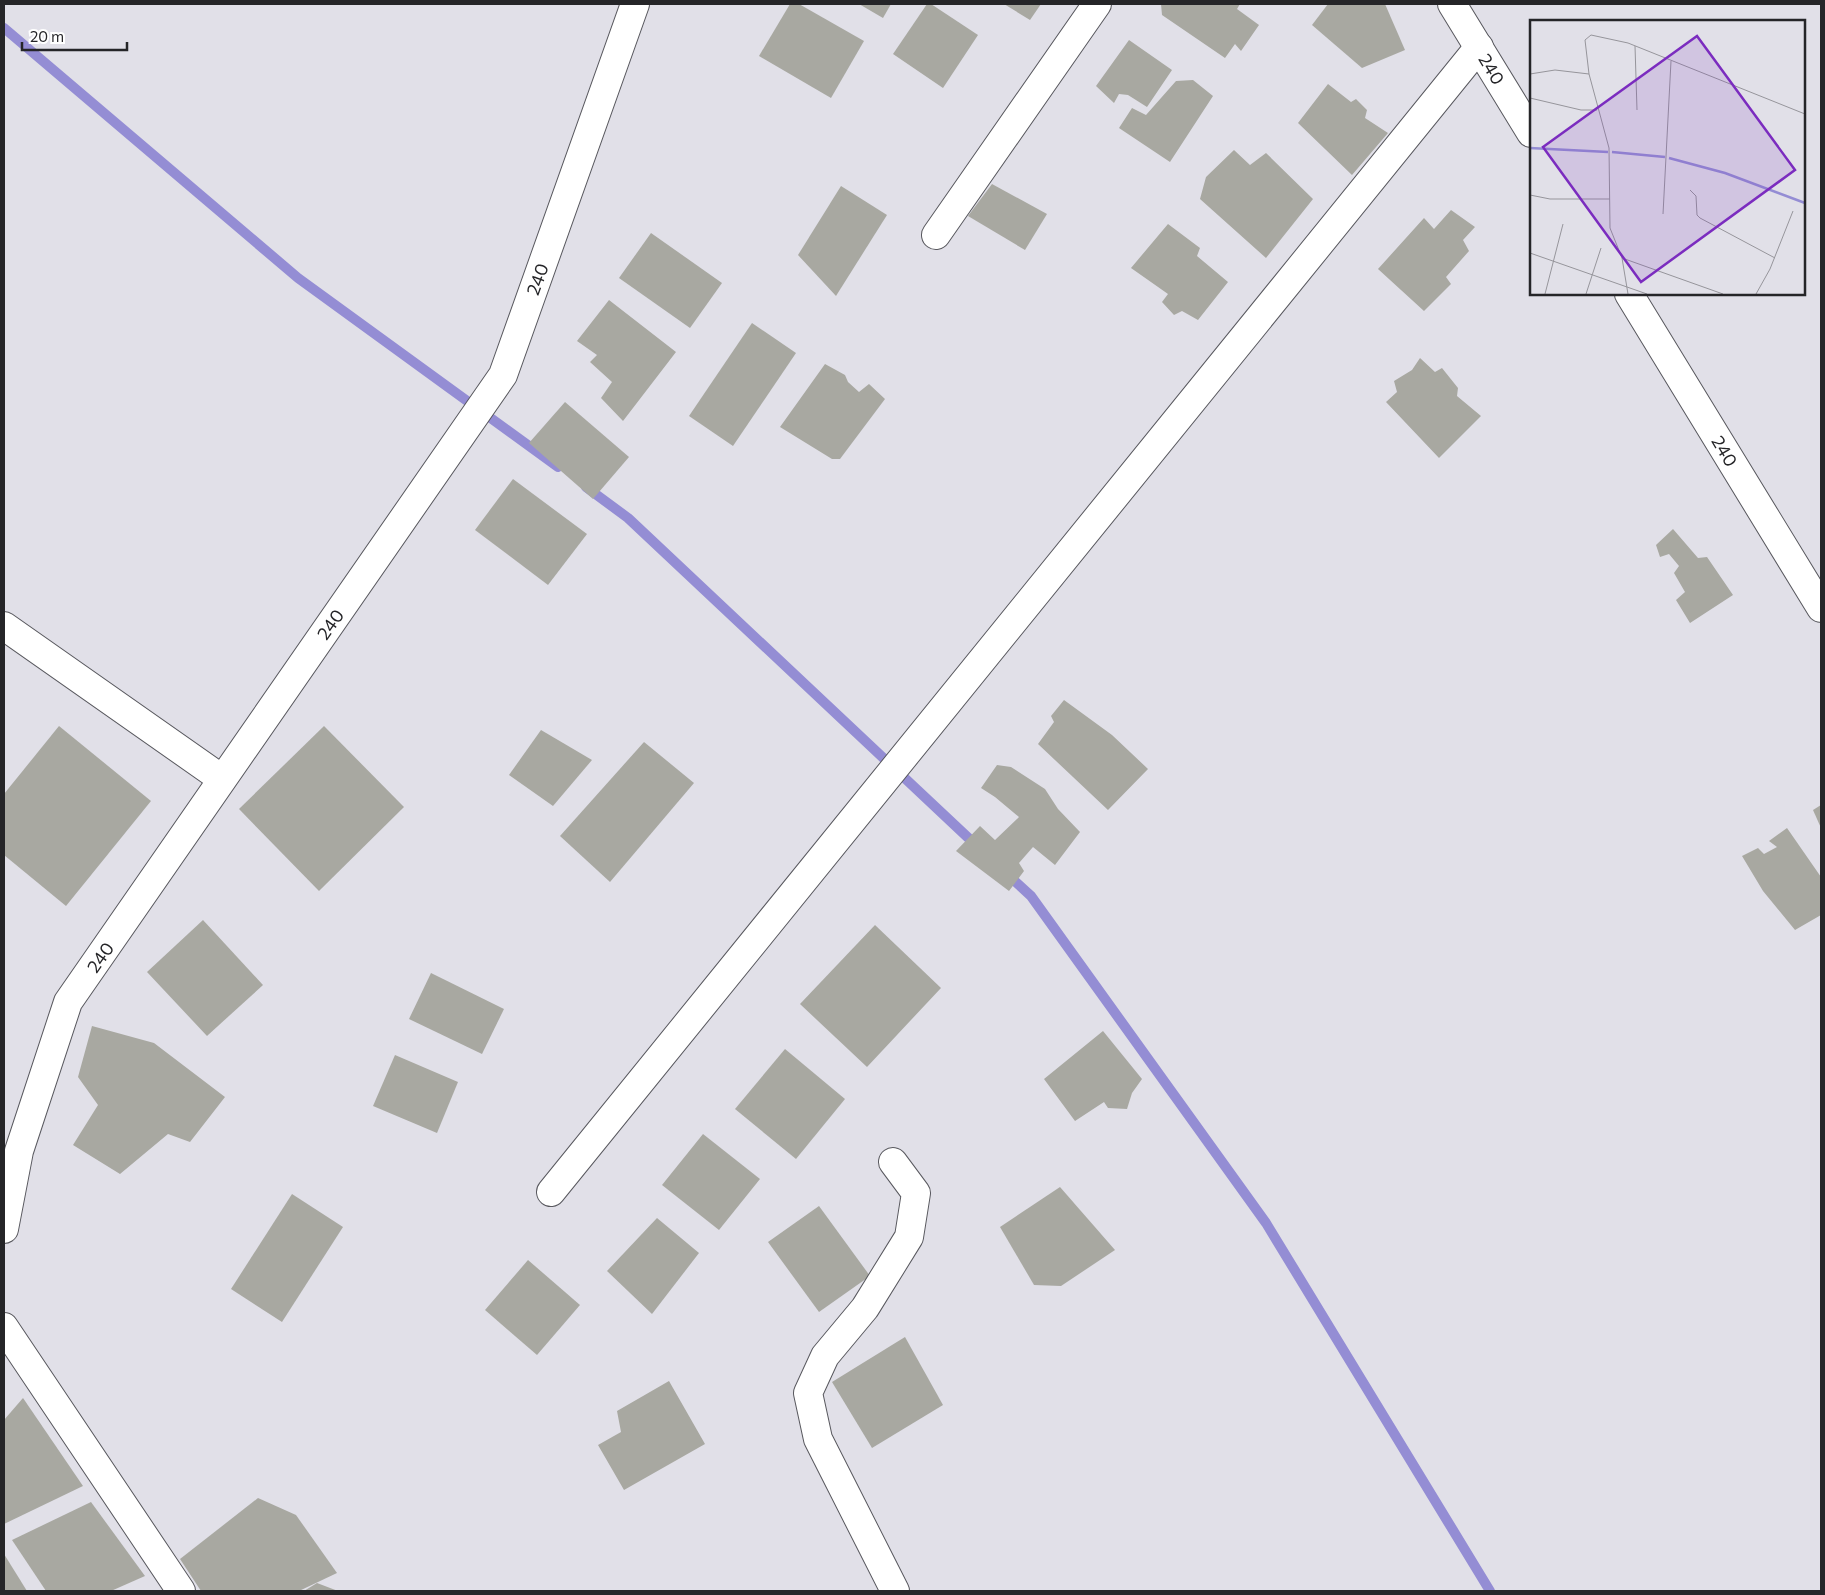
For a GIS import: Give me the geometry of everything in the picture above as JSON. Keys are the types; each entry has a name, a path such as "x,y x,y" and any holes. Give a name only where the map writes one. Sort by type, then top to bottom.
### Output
{"street":[{"path":"936,235 1097,4"},
{"name":"240","path":"1452,4 1530,131"},
{"name":"240","path":"4,1229 19,1151 68,1002 503,375 627,7"},
{"path":"552,1192 1479,47"},
{"name":"240","path":"1630,295 1821,608"},
{"path":"4,626 222,779"},
{"path":"893,1162 916,1193 909,1237 865,1308 825,1356 808,1392 818,1439 895,1591"},
{"path":"4,1327 181,1591"}],"building":[{"path":"790,4 799,4 864,41 831,98 759,56"},
{"path":"859,4 891,4 883,18"},
{"path":"927,4 931,4 978,35 943,88 893,54"},
{"path":"1004,4 1041,4 1030,20"},
{"path":"1161,4 1240,4 1237,9 1259,25 1241,51 1235,44 1225,58 1162,15"},
{"path":"1328,4 1385,4 1405,50 1362,68 1312,25"},
{"path":"1129,40 1172,70 1147,107 1128,95 1119,94 1114,103 1096,86"},
{"path":"1193,80 1213,96 1170,162 1119,128 1132,108 1146,115 1176,81"},
{"path":"1328,84 1351,102 1356,99 1367,110 1365,118 1388,133 1352,175 1298,123"},
{"path":"1234,150 1250,165 1266,153 1313,199 1266,258 1200,199 1206,177"},
{"path":"992,184 1047,214 1025,250 968,216"},
{"path":"841,186 887,215 836,296 798,255"},
{"path":"1451,210 1475,227 1463,240 1469,251 1446,277 1451,284 1424,311 1378,269 1424,218 1434,229"},
{"path":"1168,224 1200,248 1197,256 1228,282 1198,320 1182,311 1174,315 1162,302 1168,294 1131,268"},
{"path":"651,233 722,283 690,328 619,278"},
{"path":"609,300 676,352 623,421 601,398 612,382 590,362 597,355 577,341"},
{"path":"752,323 796,353 733,446 689,416"},
{"path":"1420,358 1435,372 1442,368 1458,388 1457,396 1481,416 1439,458 1386,402 1397,392 1394,381 1412,370"},
{"path":"825,364 845,375 848,382 859,392 869,384 885,399 840,459 832,459 780,427"},
{"path":"565,402 629,457 593,499 529,443"},
{"path":"513,479 587,534 548,585 475,530"},
{"path":"1673,529 1698,558 1707,557 1733,595 1690,623 1676,600 1685,592 1674,573 1679,566 1669,554 1660,557 1656,545"},
{"path":"1064,700 1112,735 1148,769 1108,810 1038,744 1054,722 1051,716"},
{"path":"59,726 151,801 66,906 4,855 4,794"},
{"path":"324,726 404,807 319,891 239,809"},
{"path":"541,730 592,760 553,806 509,775"},
{"path":"644,742 694,783 610,882 560,836"},
{"path":"997,765 1011,767 1045,789 1058,809 1080,832 1055,865 1033,847 1019,863 1024,871 1009,891 956,851 980,826 995,840 1019,817 981,788"},
{"path":"1821,805 1821,828 1813,810"},
{"path":"1787,828 1821,877 1821,915 1795,930 1763,891 1742,856 1758,848 1764,854 1777,847 1769,841"},
{"path":"203,920 263,985 207,1036 147,972"},
{"path":"875,925 941,988 867,1067 800,1004"},
{"path":"431,973 504,1009 482,1054 409,1019"},
{"path":"92,1026 154,1043 225,1097 190,1142 168,1134 120,1174 73,1145 98,1105 78,1077"},
{"path":"1103,1031 1142,1079 1132,1093 1127,1109 1108,1108 1104,1102 1075,1121 1044,1079"},
{"path":"785,1049 845,1099 796,1159 735,1109"},
{"path":"395,1055 458,1082 437,1133 373,1106"},
{"path":"703,1134 760,1179 719,1230 662,1185"},
{"path":"1060,1187 1115,1250 1061,1286 1034,1285 1000,1227"},
{"path":"292,1194 343,1227 282,1322 231,1289"},
{"path":"819,1206 870,1276 819,1312 768,1242"},
{"path":"657,1218 699,1253 652,1314 607,1271"},
{"path":"528,1260 580,1305 537,1355 485,1310"},
{"path":"905,1337 943,1405 872,1448 832,1382"},
{"path":"669,1381 705,1444 624,1490 598,1445 621,1432 617,1411"},
{"path":"23,1398 83,1486 4,1524 4,1420"},
{"path":"258,1498 296,1515 337,1573 299,1591 201,1591 180,1559"},
{"path":"91,1502 145,1576 111,1591 46,1591 12,1540"},
{"path":"4,1554 27,1591 4,1591"},
{"path":"317,1583 338,1591 304,1591"}],"waterway":[{"path":"4,28 298,278 558,467"},
{"path":"586,487 628,518 978,847"},
{"path":"1007,874 1031,896 1266,1223 1490,1591"}]}
